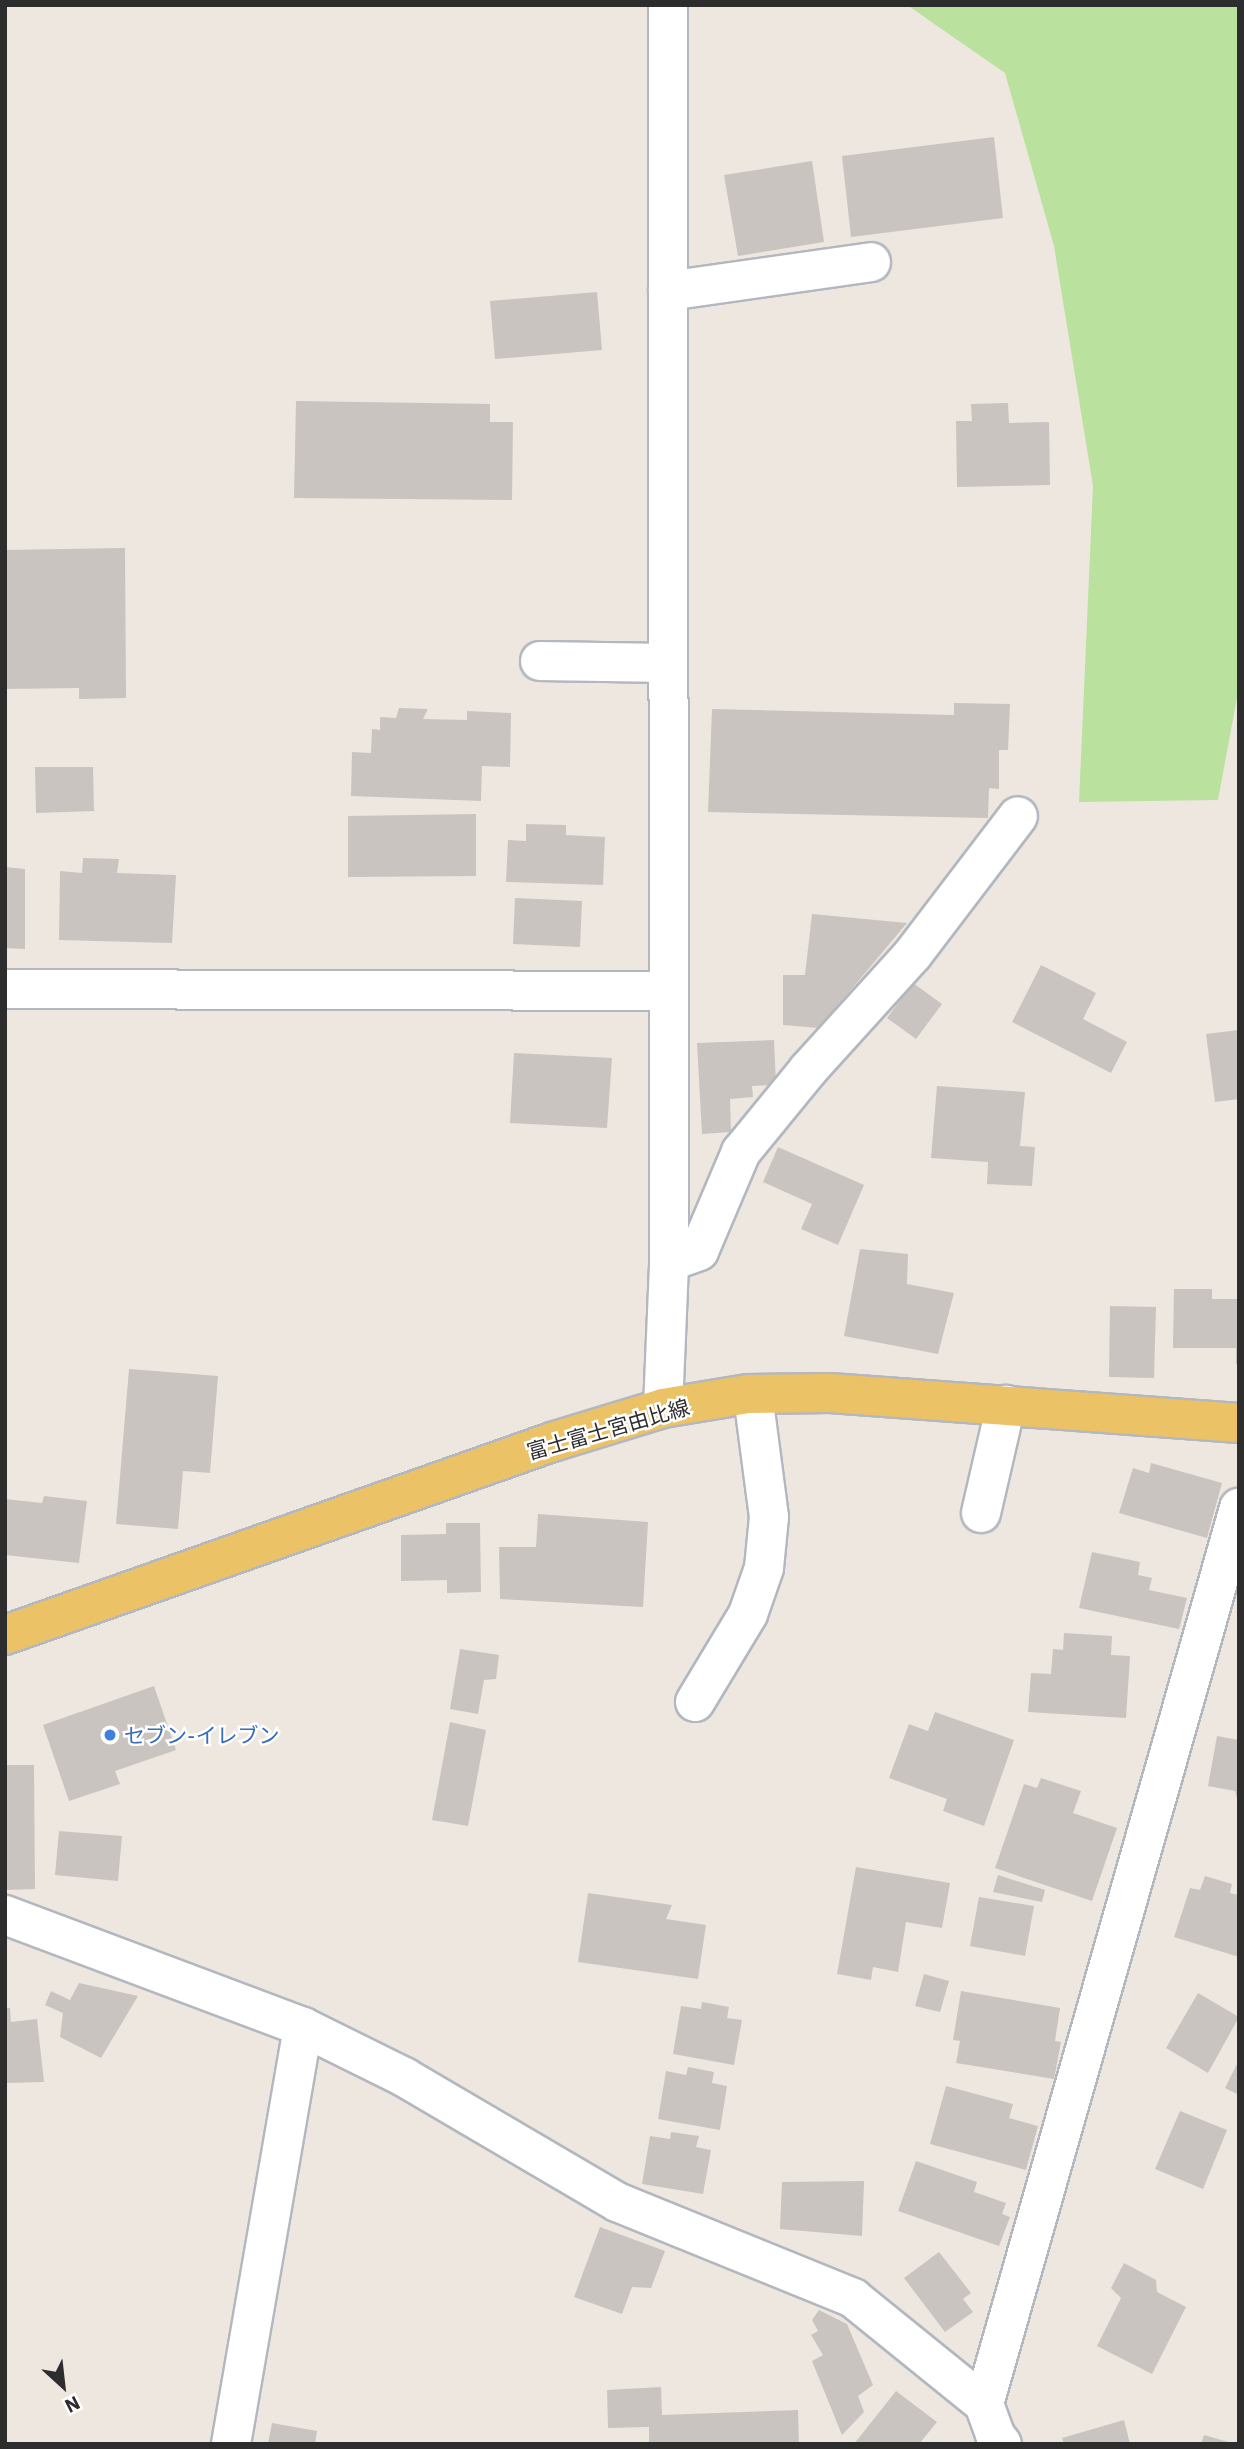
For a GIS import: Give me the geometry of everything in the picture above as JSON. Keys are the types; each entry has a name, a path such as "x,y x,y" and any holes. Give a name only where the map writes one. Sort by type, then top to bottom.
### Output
{"main road":[{"name":"富士富士宮由比線","path":"5,1635 552,1443 663,1408 753,1395 830,1393 1239,1423"}],"street":[{"path":"663,1408 669,1262 666,991 668,5"},
{"path":"668,291 871,262"},
{"path":"540,661 668,663"},
{"path":"669,1262 699,1251 741,1152 808,1070 913,954 1018,816"},
{"path":"5,989 666,991"},
{"path":"695,1702 748,1614 764,1567 769,1517 753,1395"},
{"path":"981,1513 1006,1405"},
{"path":"984,2404 1239,1508"},
{"path":"5,1915 303,2027 404,2077 617,2202 853,2298 984,2404 995,2435 1002,2444"},
{"path":"231,2444 303,2027"}],"green space":[{"path":"907,5 1239,5 1239,687 1218,800 1079,802 1093,486 1054,246 1005,73"}],"building":[{"path":"994,137 1003,218 851,237 842,156"},
{"path":"812,161 824,242 738,256 724,175"},
{"path":"597,292 602,350 495,359 490,301"},
{"path":"296,401 490,404 490,422 513,422 512,500 294,498"},
{"path":"1008,403 1009,423 1049,422 1050,485 957,487 956,421 972,421 971,404"},
{"path":"125,548 126,698 79,699 79,688 5,689 5,550"},
{"path":"954,703 1010,704 1008,750 999,750 999,789 989,788 988,818 708,812 712,709 954,715"},
{"path":"399,708 428,709 423,719 467,720 467,711 511,713 510,767 482,766 481,801 351,796 352,752 371,753 372,729 380,730 380,717 396,718"},
{"path":"35,767 93,767 94,811 36,813"},
{"path":"476,814 476,876 348,877 348,816"},
{"path":"526,824 566,825 566,835 605,837 603,885 506,882 508,840 526,841"},
{"path":"83,858 119,859 117,873 176,875 172,943 59,940 60,871 82,873"},
{"path":"5,867 25,869 25,949 5,948"},
{"path":"515,898 582,901 580,947 513,944"},
{"path":"812,914 907,923 819,1028 783,1025 783,975 805,975"},
{"path":"1041,965 1096,993 1083,1019 1127,1042 1111,1073 1012,1022"},
{"path":"913,983 942,1004 916,1039 887,1018"},
{"path":"1239,1030 1239,1099 1215,1102 1206,1034"},
{"path":"774,1040 776,1085 752,1086 753,1097 730,1099 731,1132 702,1134 697,1043"},
{"path":"514,1053 612,1058 607,1128 510,1123"},
{"path":"937,1086 1025,1092 1020,1146 1035,1147 1032,1186 987,1184 988,1162 931,1158"},
{"path":"778,1147 864,1185 838,1245 801,1229 812,1204 763,1182"},
{"path":"860,1249 908,1254 907,1284 954,1293 938,1354 844,1336"},
{"path":"1174,1289 1212,1289 1212,1299 1239,1299 1239,1364 1236,1364 1236,1348 1173,1348"},
{"path":"1110,1306 1156,1307 1154,1378 1109,1377"},
{"path":"129,1369 218,1376 210,1473 183,1471 178,1529 116,1524"},
{"path":"1151,1463 1222,1483 1207,1538 1119,1513 1133,1468 1149,1473"},
{"path":"44,1496 87,1501 79,1563 5,1555 5,1499 42,1503"},
{"path":"538,1514 648,1522 643,1607 500,1599 499,1547 536,1547"},
{"path":"446,1523 480,1523 481,1592 447,1593 447,1580 401,1581 401,1535 446,1534"},
{"path":"1092,1552 1140,1562 1138,1575 1152,1578 1149,1590 1187,1598 1179,1629 1079,1608"},
{"path":"1064,1633 1112,1636 1111,1655 1130,1656 1126,1718 1028,1712 1031,1673 1051,1674 1053,1649 1063,1650"},
{"path":"460,1649 499,1655 496,1679 484,1680 478,1714 450,1709"},
{"path":"154,1686 176,1750 115,1771 120,1784 69,1801 43,1725"},
{"path":"935,1712 1014,1740 984,1826 943,1811 947,1799 889,1778 909,1724 928,1731"},
{"path":"450,1722 486,1730 468,1826 432,1820"},
{"path":"1217,1736 1239,1740 1239,1806 1235,1791 1208,1786"},
{"path":"5,1765 34,1765 35,1889 5,1890"},
{"path":"1041,1778 1081,1791 1073,1813 1117,1828 1092,1901 995,1868 1024,1784 1037,1788"},
{"path":"59,1831 122,1836 118,1881 55,1875"},
{"path":"856,1867 950,1883 942,1928 906,1922 898,1972 873,1967 871,1980 837,1974"},
{"path":"998,1875 1045,1890 1042,1902 993,1892"},
{"path":"1205,1876 1232,1884 1230,1893 1239,1895 1239,1957 1174,1937 1190,1888 1200,1890"},
{"path":"588,1893 672,1905 666,1919 706,1925 698,1979 578,1962"},
{"path":"979,1897 1034,1906 1025,1956 970,1946"},
{"path":"924,1974 949,1981 940,2012 915,2006"},
{"path":"79,1983 138,1996 101,2058 60,2037 63,2013 45,2005 51,1991 70,2000"},
{"path":"961,1991 1060,2008 1055,2041 1061,2042 1054,2079 956,2063 960,2041 953,2040"},
{"path":"1198,1993 1239,2017 1208,2073 1166,2048"},
{"path":"702,2002 729,2007 727,2018 742,2020 734,2065 673,2054 681,2006 701,2009"},
{"path":"5,2008 10,2008 11,2022 37,2019 44,2082 5,2083"},
{"path":"1239,2060 1239,2095 1225,2088"},
{"path":"688,2067 714,2072 712,2083 727,2086 720,2130 658,2119 666,2071 686,2075"},
{"path":"946,2086 1013,2104 1009,2118 1038,2126 1026,2170 930,2144"},
{"path":"1180,2111 1227,2130 1203,2189 1155,2169"},
{"path":"671,2132 699,2136 696,2147 711,2150 703,2194 642,2184 650,2136 670,2139"},
{"path":"916,2161 977,2182 974,2192 1006,2203 1002,2214 1010,2217 999,2246 898,2211"},
{"path":"864,2181 862,2236 780,2229 782,2182"},
{"path":"600,2227 665,2251 651,2288 632,2287 622,2314 574,2297"},
{"path":"939,2252 971,2293 963,2299 973,2312 945,2332 904,2278"},
{"path":"1124,2263 1156,2280 1157,2292 1186,2307 1152,2374 1097,2346 1121,2298 1111,2288"},
{"path":"819,2310 847,2324 873,2385 858,2396 864,2412 842,2435 812,2361 823,2355 811,2335 818,2331 812,2320"},
{"path":"661,2387 662,2415 798,2410 799,2444 649,2444 649,2427 608,2428 607,2390"},
{"path":"896,2391 937,2422 919,2444 854,2444"},
{"path":"1124,2420 1130,2444 1064,2444 1062,2438"},
{"path":"272,2423 317,2431 315,2444 268,2444"},
{"path":"1204,2435 1232,2443 1232,2444 1201,2444"}],"place":[{"name":"セブン-イレブン","path":"110,1735"}]}
